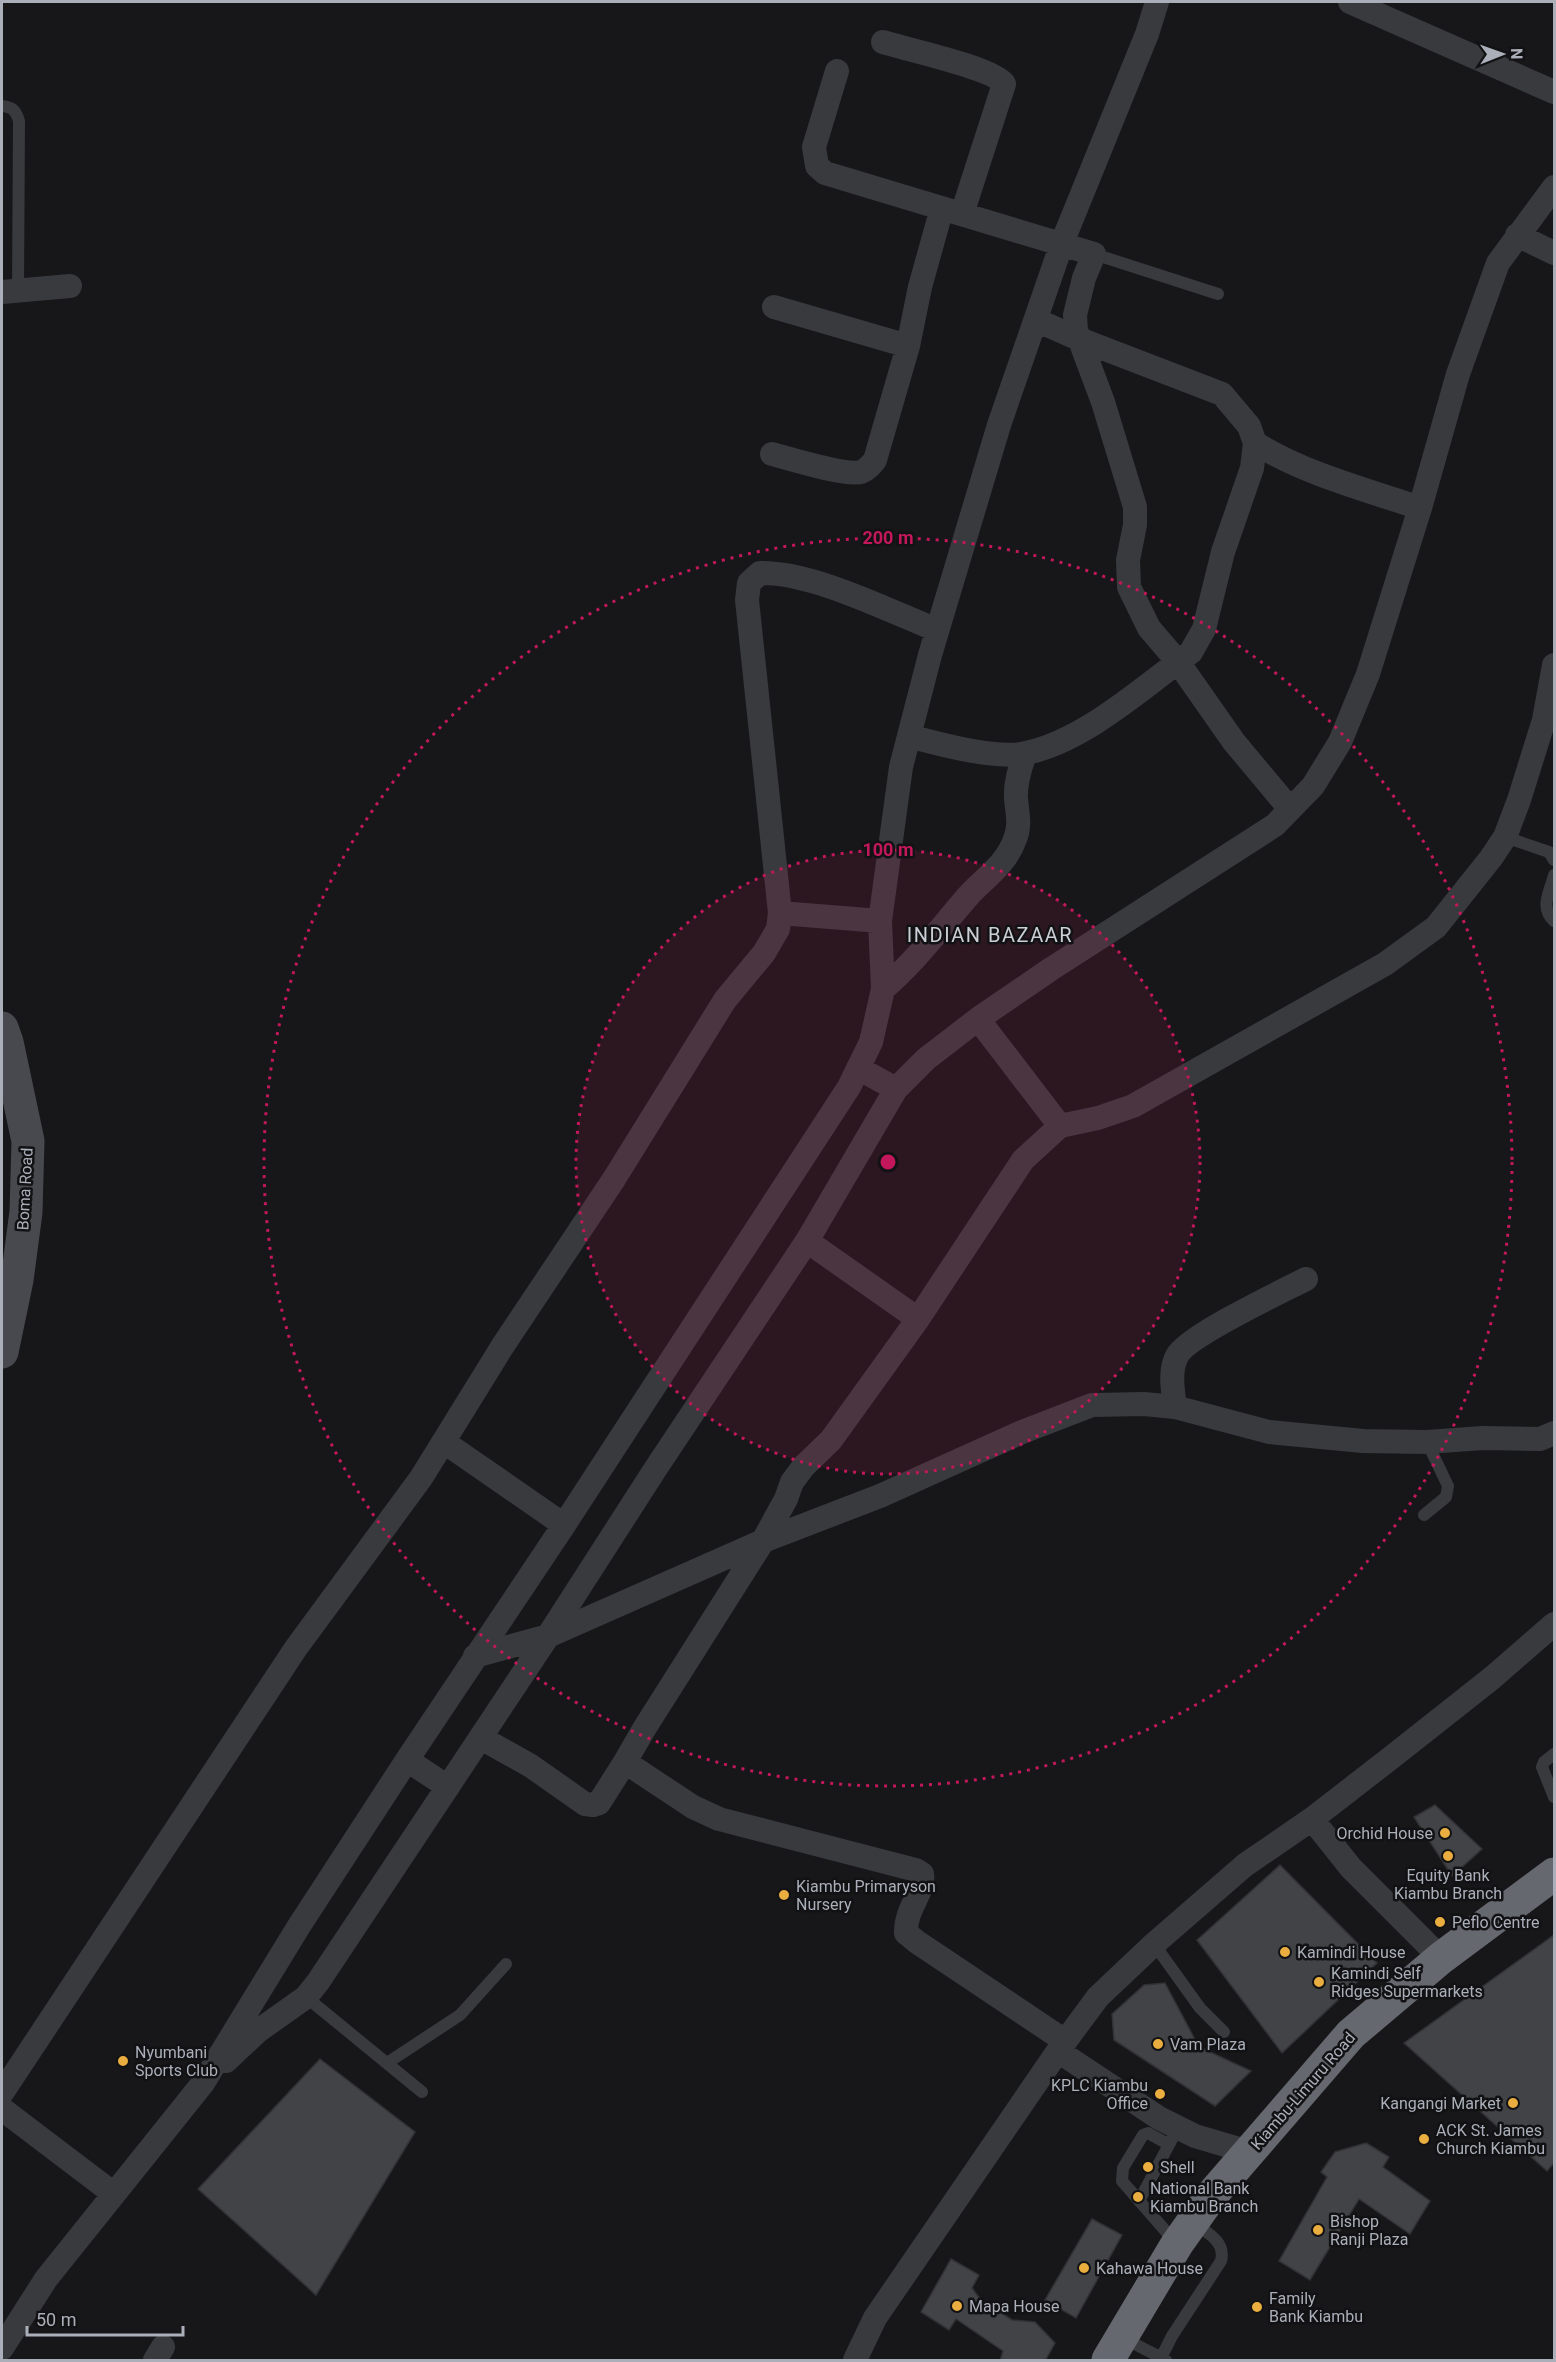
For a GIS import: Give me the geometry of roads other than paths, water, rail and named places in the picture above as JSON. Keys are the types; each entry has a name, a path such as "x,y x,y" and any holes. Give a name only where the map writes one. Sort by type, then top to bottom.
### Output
{"highway":[{"name":"Kiambu-Limuru Road","path":"1115,2349 1184,2233 1248,2152 1351,2034 1441,1958 1554,1874"}],"main road":[{"name":"Boma Road","path":"2,1028 8,1042 28,1141 26,1212 19,1268 2,1352"}],"street":[{"path":"2,2348 46,2279 203,2083 299,1926 849,1087 871,1042 883,989 880,921 901,767 938,630 999,425 1062,243 1147,34 1157,2"},
{"path":"1350,2 1382,8 1554,92"},
{"path":"772,454 858,473 868,469 875,460 908,346 920,287 1004,84 1000,79 983,71 883,42"},
{"path":"837,71 814,147 817,166 825,173 1094,254 1084,278 1075,315 1079,339 1103,402 1135,507 1135,525 1128,560 1129,587 1149,628 1178,662 1234,742 1290,809"},
{"path":"203,2083 258,2031 306,1997 318,1982 807,1241 896,1089 926,1059 978,1019 1051,969 1275,825 1313,786 1340,742 1368,674 1420,508 1458,374 1498,263 1554,187"},
{"path":"1517,236 1554,253"},
{"path":"10,292 70,286"},
{"path":"774,307 908,346"},
{"path":"909,736 958,748 1025,754 1054,744 1098,722 1178,662 1191,652 1204,629 1223,552 1251,468 1255,443 1249,426 1222,394 1036,320"},
{"path":"1255,443 1280,459 1300,467 1420,508"},
{"path":"2,2093 296,1648 421,1478 502,1347 614,1179 725,1000 764,954 777,929 780,913 747,600 749,583 760,573 781,573 816,582 938,630"},
{"path":"481,1738 531,1766 585,1804 599,1803 763,1541 786,1499 792,1482 804,1466 831,1440 918,1319 1023,1160 1060,1126 1098,1118 1133,1106 1385,964 1436,927 1505,837 1544,720 1554,665"},
{"path":"883,989 907,969 971,893 1004,860 1015,839 1020,819 1016,798 1018,776 1025,754"},
{"path":"780,913 880,921"},
{"path":"978,1019 1060,1126"},
{"path":"858,1068 896,1089"},
{"path":"807,1241 918,1319"},
{"path":"1175,1407 1172,1379 1175,1359 1181,1348 1221,1323 1306,1279"},
{"path":"475,1656 548,1636 763,1541 880,1496 1022,1432 1092,1405 1144,1404 1175,1407 1269,1432 1363,1441 1540,1439 1554,1433"},
{"path":"444,1442 564,1525"},
{"path":"855,2361 875,2318 1098,1997 1154,1944 1245,1865 1312,1819 1483,1685 1554,1624"},
{"path":"407,1760 448,1787"},
{"path":"625,1762 693,1807 718,1819 916,1870 922,1874 923,1882 907,1916 906,1932 917,1942 1159,2118 1174,2136 1196,2136 1248,2152"},
{"path":"1312,1819 1351,1868 1441,1958"},
{"path":"2,2109 114,2194"}],"lane":[{"path":"2,106 13,109 19,121 10,292"},
{"path":"1094,254 1218,294"},
{"path":"1505,837 1549,852 1554,860"},
{"path":"1554,875 1546,904 1547,914 1554,921"},
{"path":"1424,1515 1446,1497 1448,1486 1427,1442"},
{"path":"1554,1754 1544,1762 1542,1767 1554,1797"},
{"path":"1154,1944 1200,2008 1224,2032"},
{"path":"387,2063 460,2015 506,1965"},
{"path":"306,1997 422,2092"},
{"path":"1115,2349 1163,2359 1172,2336 1221,2261 1223,2254 1219,2242 1184,2233 1139,2201 1122,2181 1123,2168 1143,2134 1174,2136 1139,2201"}],"place":[{"name":"Orchid House","path":"1445,1833"},
{"name":"Equity Bank Kiambu Branch","path":"1448,1856"},
{"name":"Kiambu Primaryson Nursery","path":"784,1895"},
{"name":"Peflo Centre","path":"1440,1922"},
{"name":"Kamindi House","path":"1285,1952"},
{"name":"Kamindi Self Ridges Supermarkets","path":"1319,1982"},
{"name":"Vam Plaza","path":"1158,2044"},
{"name":"Nyumbani Sports Club","path":"123,2061"},
{"name":"KPLC Kiambu Office","path":"1160,2094"},
{"name":"Kangangi Market","path":"1513,2103"},
{"name":"ACK St. James Church Kiambu","path":"1424,2139"},
{"name":"Shell","path":"1148,2167"},
{"name":"National Bank Kiambu Branch","path":"1138,2197"},
{"name":"Bishop Ranji Plaza","path":"1318,2230"},
{"name":"Kahawa House","path":"1084,2268"},
{"name":"Mapa House","path":"957,2306"},
{"name":"Family Bank Kiambu","path":"1257,2307"}],"district":[{"name":"INDIAN BAZAAR","path":"990,935"}]}
